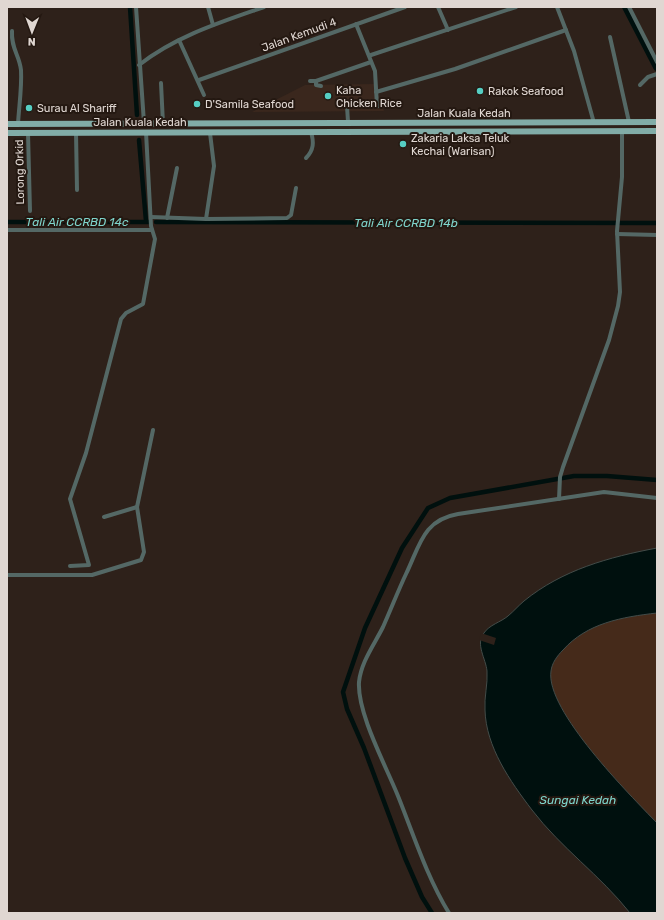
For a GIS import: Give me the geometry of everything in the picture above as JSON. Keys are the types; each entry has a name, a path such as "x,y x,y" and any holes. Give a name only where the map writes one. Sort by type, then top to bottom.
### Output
{"main road":[{"name":"Jalan Kuala Kedah","path":"7,124 657,122"},
{"path":"431,123 431,132"},
{"path":"544,123 548,132"},
{"name":"Jalan Kuala Kedah","path":"7,133 130,131 210,133 657,131"}],"street":[{"path":"136,7 143,124"},
{"path":"208,7 213,25"},
{"path":"140,65 161,49 179,40 213,25 264,7"},
{"path":"389,7 390,12"},
{"name":"Jalan Kemudi 4","path":"199,80 404,7"},
{"path":"438,7 448,30"},
{"path":"371,55 516,7"},
{"path":"557,7 577,60 594,123"},
{"path":"629,7 657,62"},
{"path":"356,24 375,71 378,106"},
{"path":"376,92 455,69 566,30"},
{"path":"12,31 12,44 19,60 21,70 18,124"},
{"path":"610,37 629,122"},
{"path":"179,40 199,80 204,95"},
{"path":"310,81 316,81 371,62"},
{"path":"640,85 648,76 657,74"},
{"path":"316,81 316,85 321,86"},
{"path":"161,83 163,124"},
{"path":"348,122 347,106 388,106"},
{"path":"559,499 560,477 609,340 618,306 620,292 617,233 622,177 622,131"},
{"path":"76,132 77,190"},
{"path":"70,566 89,565 70,499 86,453 121,319 126,313 143,304 155,239 151,219 144,132"},
{"path":"306,158 310,154 313,146 311,132"},
{"name":"Lorong Orkid","path":"28,133 30,211"},
{"path":"206,219 214,166 210,133"},
{"path":"167,218 177,168"},
{"path":"151,219 288,217 292,212 296,188"},
{"path":"7,230 152,228"},
{"path":"617,233 657,235"},
{"path":"7,575 92,575 138,562 144,555 137,507 153,430"},
{"path":"450,913 431,878 367,721 360,696 360,676 368,655 383,627 424,536 436,522 444,516 454,514 604,492 657,498"},
{"path":"104,517 137,507"}],"shaded area":[{"path":"374,84 384,111 252,112 305,85"},
{"path":"657,613 657,823 610,773 575,729 561,707 553,688 551,671 554,662 559,655 572,641 583,633 594,627 618,619"}],"water":[{"name":"Sungai Kedah","path":"657,548 657,613 618,619 594,627 583,633 572,641 559,655 554,662 551,671 553,688 561,707 575,729 610,773 657,823 657,913 630,913 606,886 543,824 516,787 501,763 486,724 485,705 487,671 481,642 486,630 505,618 539,590 554,581 587,566 621,556"}],"pier":[{"path":"481,633 496,638 494,645 479,640"}],"waterway":[{"path":"130,7 137,115"},
{"path":"626,7 657,67"},
{"path":"139,140 146,221"},
{"name":"Tali Air CCRBD 14c","path":"7,222 149,222"},
{"name":"Tali Air CCRBD 14b","path":"156,222 657,223"},
{"path":"432,913 422,897 405,858 364,748 347,709 343,692 365,628 402,548 428,508 450,498 574,476 607,476 657,480"}],"place":[{"name":"Rakok Seafood","path":"480,91"},
{"name":"Kaha Chicken Rice","path":"328,96"},
{"name":"D'Samila Seafood","path":"197,104"},
{"name":"Surau Al Shariff","path":"29,108"},
{"name":"Zakaria Laksa Teluk Kechai (Warisan)","path":"403,144"}]}
